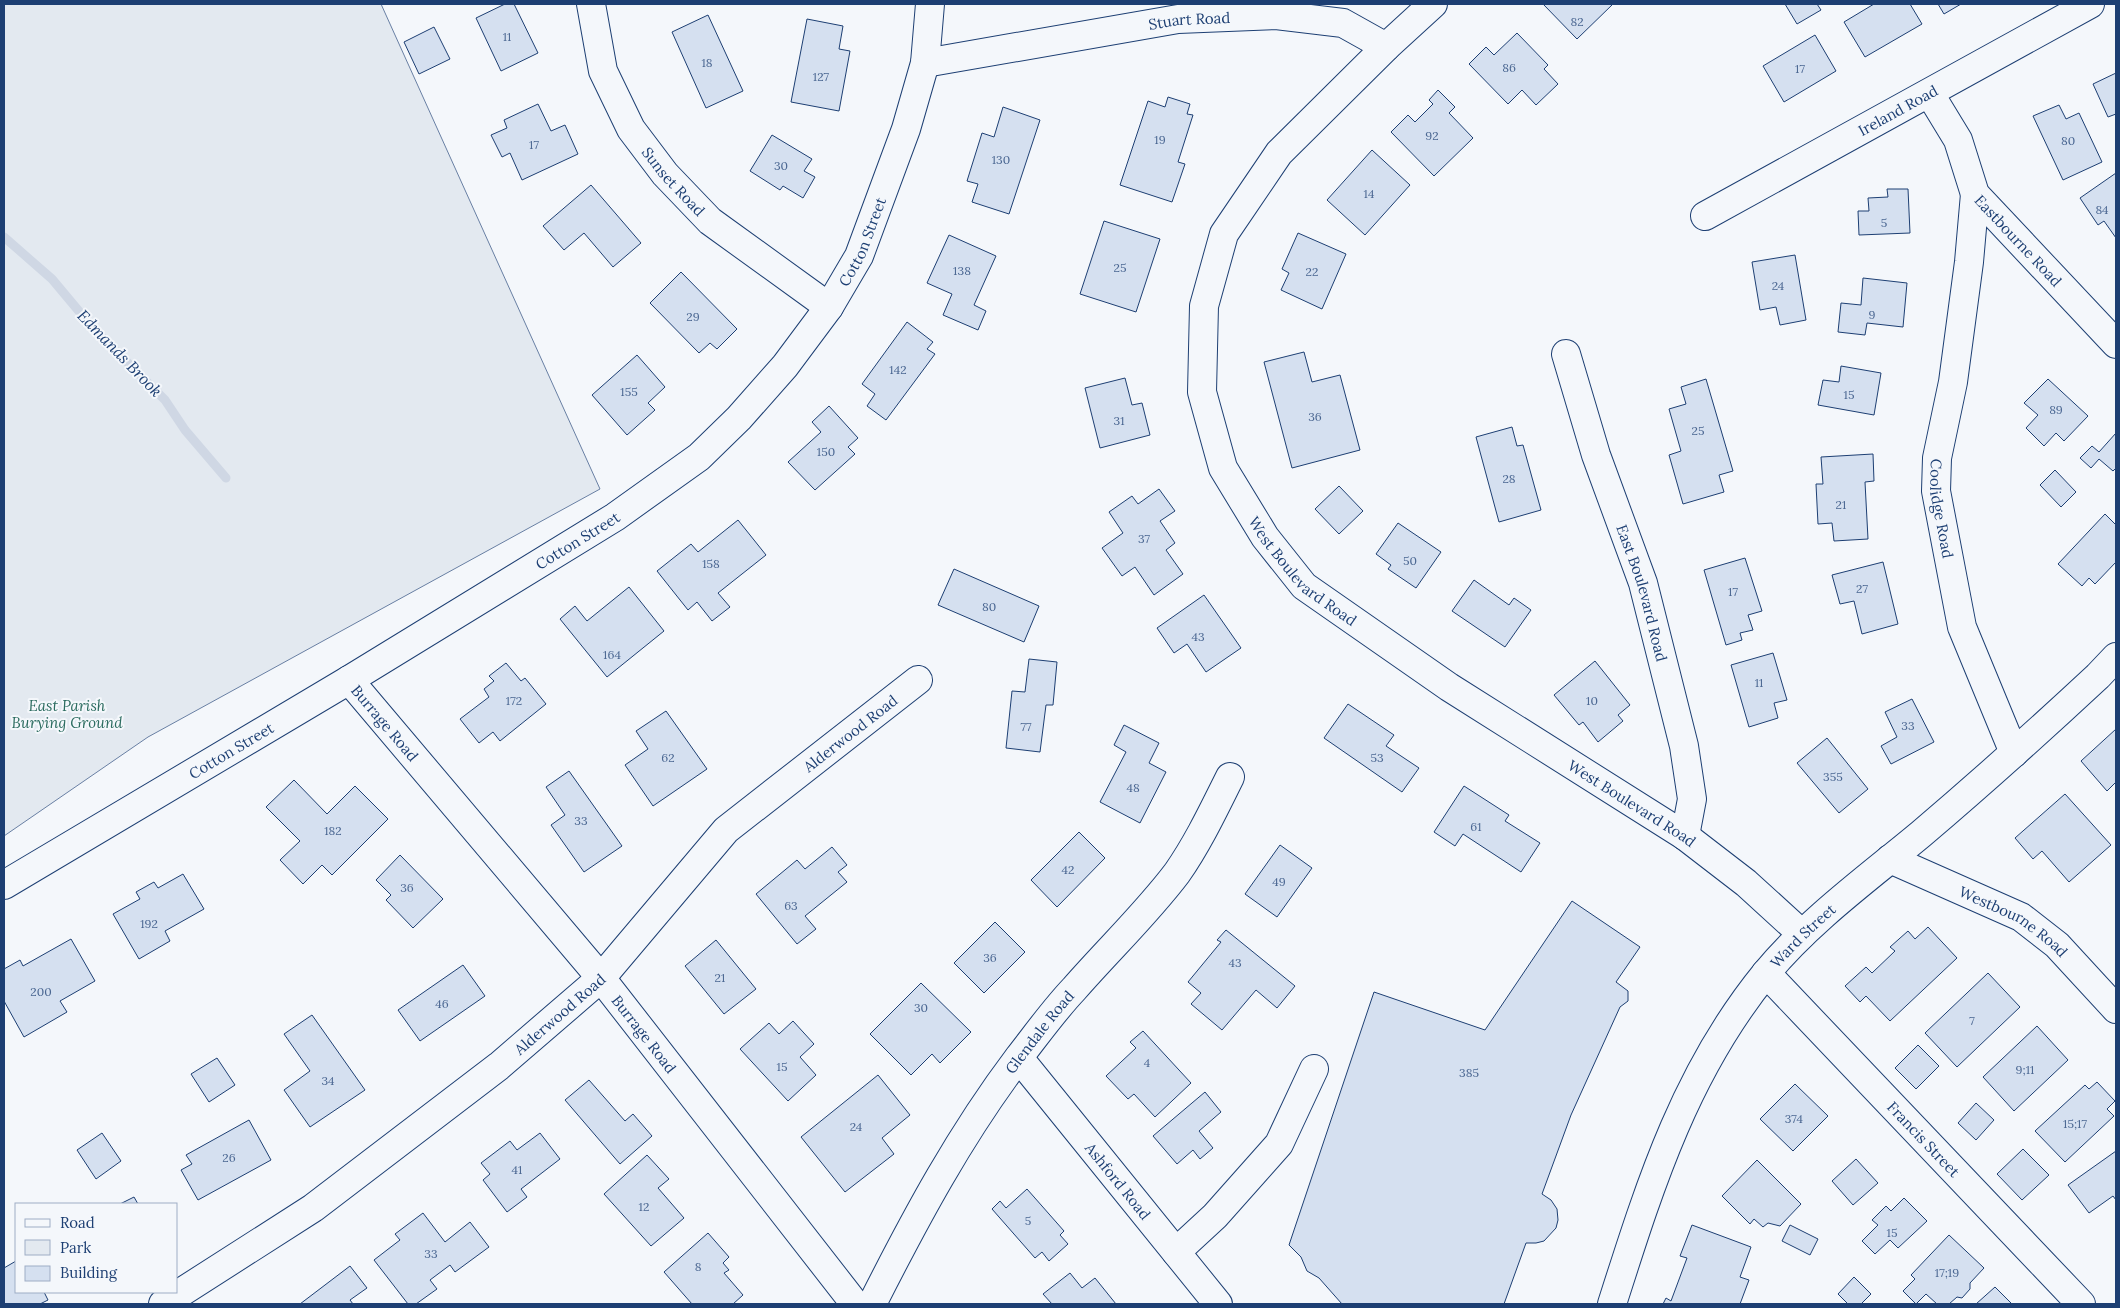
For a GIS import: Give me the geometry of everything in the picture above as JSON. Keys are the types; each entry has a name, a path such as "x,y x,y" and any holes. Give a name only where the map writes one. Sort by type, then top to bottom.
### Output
{"street":[{"name":"Sunset Road","path":"591,4 603,71 631,128 665,174 710,221 829,307"},
{"name":"Cotton Street","path":"4,885 349,680 615,517 699,457 739,418 785,366 829,307 859,256 906,129 925,63 930,4"},
{"path":"1386,47 1432,4"},
{"name":"Ireland Road","path":"1705,216 1930,94 2090,4"},
{"name":"Stuart Road","path":"925,63 1178,19 1276,15 1343,23 1386,47"},
{"name":"West Boulevard Road","path":"1386,47 1279,153 1224,234 1204,306 1202,392 1223,468 1265,537 1304,586 1449,687 1685,836 1746,883 1802,934"},
{"name":"Eastbourne Road","path":"1930,94 1958,140 1975,194 2116,344"},
{"name":"Coolidge Road","path":"1975,194 1970,262 1953,382 1937,458 1936,491 1962,627 2014,753"},
{"name":"East Boulevard Road","path":"1566,354 1596,455 1643,583 1684,746 1692,799 1685,836"},
{"name":"Ward Street","path":"1612,1304 1672,1129 1708,1057 1766,972 1802,934 2014,753 2116,657"},
{"name":"Burrage Road","path":"349,680 601,978 855,1304"},
{"name":"Alderwood Road","path":"163,1304 313,1208 499,1066 601,978 726,830 918,680"},
{"name":"Glendale Road","path":"872,1304 940,1174 1019,1058 1073,990 1134,924 1177,872 1205,827 1230,777"},
{"name":"Westbourne Road","path":"1890,859 2021,917 2057,946 2116,1009"},
{"name":"Francis Street","path":"1766,972 2081,1304"},
{"name":"Ashford Road","path":"1019,1058 1218,1304"},
{"path":"1176,1252 1216,1216 1279,1144 1314,1069"}],"green space":[{"name":"East Parish Burying Ground","path":"4,4 381,4 600,489 148,737 4,836"}],"building":[{"path":"505,4 514,4 538,53 501,71 476,18"},
{"path":"1543,4 1613,4 1577,39"},
{"path":"1785,4 1817,4 1821,10 1797,24"},
{"path":"1874,4 1910,4 1922,24 1865,57 1844,22"},
{"path":"1938,4 1961,4 1944,14"},
{"path":"708,15 743,91 706,108 672,32"},
{"path":"807,19 843,26 839,49 850,51 839,111 791,102"},
{"path":"434,27 450,59 419,74 404,42"},
{"path":"1517,33 1548,65 1544,69 1558,84 1536,105 1522,90 1508,104 1469,64 1486,47 1494,55"},
{"path":"1815,35 1836,71 1784,102 1763,66"},
{"path":"2116,73 2116,114 2108,117 2093,84"},
{"path":"1438,90 1455,107 1449,113 1473,138 1434,176 1391,132 1408,115 1415,122 1433,104 1429,100"},
{"path":"1168,97 1190,104 1187,114 1193,115 1178,162 1185,164 1172,202 1120,185 1148,101 1165,107"},
{"path":"538,104 551,131 565,125 578,154 522,180 510,153 502,157 491,135 507,128 504,120"},
{"path":"2059,105 2066,119 2079,113 2102,162 2063,180 2033,116"},
{"path":"1003,107 1040,120 1009,214 972,202 978,184 967,181 982,133 994,137"},
{"path":"772,135 812,159 804,171 815,177 803,198 783,186 780,190 750,171"},
{"path":"1372,150 1410,185 1365,235 1327,200"},
{"path":"2116,173 2116,238 2104,221 2098,225 2080,198"},
{"path":"591,185 641,243 613,267 584,233 564,250 543,226"},
{"path":"1887,189 1908,189 1910,233 1859,235 1858,211 1869,211 1868,198 1888,197"},
{"path":"1104,221 1160,239 1136,312 1080,294"},
{"path":"1298,233 1346,254 1322,309 1281,290 1289,273 1282,269"},
{"path":"949,235 996,256 974,305 986,311 978,330 943,315 952,294 927,283"},
{"path":"1795,255 1806,320 1780,325 1776,307 1760,310 1752,262"},
{"path":"681,272 737,329 717,349 710,343 699,353 650,303"},
{"path":"1863,278 1907,283 1903,327 1867,323 1865,335 1838,332 1841,303 1861,305"},
{"path":"907,322 933,342 927,349 935,354 886,420 867,406 875,394 862,384"},
{"path":"1304,352 1312,382 1340,375 1360,450 1292,468 1264,362"},
{"path":"637,355 665,387 648,403 655,410 627,435 592,395"},
{"path":"1841,366 1881,373 1874,415 1818,405 1823,380 1839,382"},
{"path":"1125,378 1132,405 1142,403 1150,435 1100,448 1085,388"},
{"path":"1706,379 1733,471 1719,475 1724,492 1683,504 1669,455 1681,451 1669,409 1686,404 1681,387"},
{"path":"2048,379 2088,416 2064,441 2056,433 2044,446 2026,428 2038,415 2024,403"},
{"path":"829,406 858,438 848,447 855,454 815,490 788,462 821,432 812,422"},
{"path":"1512,427 1517,446 1523,445 1541,510 1499,522 1476,437"},
{"path":"2116,433 2116,468 2113,471 2099,459 2091,468 2080,458 2092,446 2099,452"},
{"path":"1873,454 1874,481 1865,482 1868,539 1834,541 1832,523 1818,524 1816,484 1823,484 1821,457"},
{"path":"2055,470 2076,492 2061,507 2040,485"},
{"path":"1339,486 1363,511 1339,534 1315,509"},
{"path":"1159,489 1175,511 1160,521 1175,543 1166,550 1183,574 1154,595 1135,567 1122,576 1102,548 1123,533 1109,512 1132,496 1138,504"},
{"path":"2105,514 2116,525 2116,562 2095,584 2089,578 2082,586 2058,564"},
{"path":"738,520 766,555 718,593 730,607 712,621 697,602 688,610 657,571 691,544 698,552"},
{"path":"1398,523 1441,552 1416,588 1388,569 1391,565 1376,554"},
{"path":"1745,558 1762,611 1748,615 1753,630 1740,633 1742,640 1726,645 1704,570"},
{"path":"1883,562 1898,624 1862,634 1854,601 1840,604 1832,575"},
{"path":"954,569 1039,606 1024,642 938,605"},
{"path":"1474,580 1509,605 1514,598 1531,610 1505,647 1452,611"},
{"path":"629,587 664,631 607,677 560,619 575,606 587,621"},
{"path":"1204,595 1241,648 1206,672 1187,644 1174,653 1157,628"},
{"path":"1773,653 1787,700 1774,703 1778,718 1749,727 1731,665"},
{"path":"1029,659 1057,662 1053,705 1046,705 1040,752 1006,748 1012,691 1025,692"},
{"path":"1595,661 1630,705 1618,715 1623,721 1598,742 1583,722 1579,725 1554,695"},
{"path":"506,663 521,681 525,678 546,704 500,741 493,732 479,743 460,719 489,697 484,689 494,681 489,676"},
{"path":"1912,699 1934,742 1891,764 1881,746 1897,737 1885,712"},
{"path":"1348,704 1394,735 1386,746 1419,768 1402,792 1324,738"},
{"path":"666,711 707,769 653,806 625,765 648,749 636,731"},
{"path":"1124,725 1159,743 1149,763 1166,772 1140,823 1100,802 1126,752 1114,745"},
{"path":"2116,729 2116,782 2107,791 2081,761"},
{"path":"1827,738 1868,789 1839,813 1797,763"},
{"path":"569,771 622,846 584,872 551,825 565,815 546,787"},
{"path":"294,780 327,814 355,786 388,819 332,875 322,865 303,884 280,860 300,841 266,807"},
{"path":"1464,786 1509,815 1505,821 1540,843 1521,872 1463,834 1455,846 1434,832"},
{"path":"2065,794 2111,845 2069,882 2042,851 2033,859 2015,838"},
{"path":"1079,832 1105,858 1057,907 1031,880"},
{"path":"1280,845 1312,868 1277,917 1245,894"},
{"path":"832,847 847,865 838,872 847,882 805,916 816,929 797,944 756,894 797,860 805,869"},
{"path":"400,855 443,899 413,928 386,900 391,895 376,880"},
{"path":"183,874 204,909 165,931 170,941 139,959 113,914 140,899 136,892 154,882 158,888"},
{"path":"1572,901 1640,947 1616,982 1628,991 1628,1001 1620,1007 1571,1115 1542,1194 1551,1200 1557,1209 1558,1220 1556,1228 1544,1241 1526,1243 1504,1304 1342,1304 1319,1278 1307,1271 1301,1257 1289,1245 1374,992 1485,1030"},
{"path":"995,922 1025,952 984,993 954,963"},
{"path":"1928,927 1957,958 1890,1021 1866,996 1860,1002 1845,986 1866,967 1872,973 1895,951 1890,947 1908,931 1915,939"},
{"path":"1226,930 1295,986 1277,1008 1256,990 1222,1030 1191,1004 1201,993 1188,982 1221,942 1217,940"},
{"path":"71,939 95,981 60,1001 67,1012 24,1037 4,1001 4,969 20,960 23,966"},
{"path":"716,940 756,989 724,1014 685,966"},
{"path":"463,965 485,996 420,1041 398,1010"},
{"path":"1988,973 2020,1007 1957,1067 1925,1033"},
{"path":"921,983 971,1032 940,1063 932,1054 911,1075 870,1034"},
{"path":"312,1015 365,1090 310,1127 284,1090 310,1071 284,1034"},
{"path":"793,1021 814,1044 800,1057 816,1075 788,1101 740,1049 769,1023 779,1034"},
{"path":"2037,1026 2068,1060 2014,1111 1983,1077"},
{"path":"1143,1031 1191,1083 1155,1117 1134,1094 1128,1099 1106,1076 1136,1048 1130,1042"},
{"path":"1918,1045 1939,1066 1916,1089 1895,1068"},
{"path":"217,1058 235,1085 209,1102 191,1074"},
{"path":"878,1075 910,1115 882,1138 894,1154 845,1192 801,1137"},
{"path":"589,1080 625,1121 633,1114 652,1136 620,1164 565,1100"},
{"path":"2097,1082 2115,1101 2107,1109 2114,1116 2065,1162 2035,1131 2085,1085 2089,1089"},
{"path":"1795,1084 1828,1116 1793,1151 1760,1119"},
{"path":"1205,1092 1221,1112 1199,1131 1213,1148 1200,1159 1193,1150 1177,1164 1153,1136"},
{"path":"1976,1103 1994,1120 1976,1140 1958,1123"},
{"path":"249,1120 271,1160 198,1200 181,1170 192,1164 186,1155"},
{"path":"102,1133 121,1161 96,1179 77,1150"},
{"path":"540,1133 560,1159 521,1189 527,1197 507,1212 483,1180 490,1174 481,1163 510,1141 517,1150"},
{"path":"2023,1149 2049,1175 2022,1200 1997,1174"},
{"path":"2116,1151 2116,1200 2113,1196 2089,1213 2068,1185"},
{"path":"647,1155 669,1179 658,1188 684,1218 651,1246 604,1194"},
{"path":"1856,1159 1878,1183 1853,1205 1832,1181"},
{"path":"1757,1160 1801,1204 1780,1226 1768,1223 1763,1227 1754,1219 1750,1224 1722,1196"},
{"path":"1027,1189 1064,1231 1060,1235 1068,1244 1049,1261 1042,1252 1035,1258 992,1209 1000,1201 1006,1208"},
{"path":"134,1197 137,1203 122,1203"},
{"path":"1904,1198 1927,1221 1898,1248 1890,1240 1875,1254 1862,1241 1878,1225 1872,1220 1886,1206 1891,1211"},
{"path":"423,1213 445,1242 470,1222 489,1247 455,1272 450,1265 430,1280 437,1289 416,1304 408,1304 374,1260 400,1240 395,1234"},
{"path":"1692,1225 1751,1247 1740,1277 1749,1280 1740,1304 1663,1304 1666,1298 1671,1301 1687,1258 1680,1256"},
{"path":"1790,1225 1818,1239 1810,1255 1782,1241"},
{"path":"708,1233 729,1257 723,1263 729,1270 724,1273 743,1295 733,1304 692,1304 664,1272"},
{"path":"1949,1235 1984,1268 1970,1283 1970,1289 1962,1298 1957,1297 1949,1304 1937,1304 1926,1294 1916,1304 1903,1291 1915,1279 1911,1275"},
{"path":"15,1262 15,1293 44,1293 48,1300 40,1304 4,1304 4,1268"},
{"path":"350,1266 367,1288 350,1300 353,1304 300,1304"},
{"path":"1070,1273 1082,1288 1095,1278 1116,1304 1052,1304 1043,1294"},
{"path":"1854,1277 1871,1294 1861,1304 1848,1304 1838,1294"},
{"path":"1995,1287 2012,1304 1976,1304"}],"waterway":[{"name":"Edmands Brook","path":"4,237 52,279 93,328 165,400 185,430 226,478"}]}
